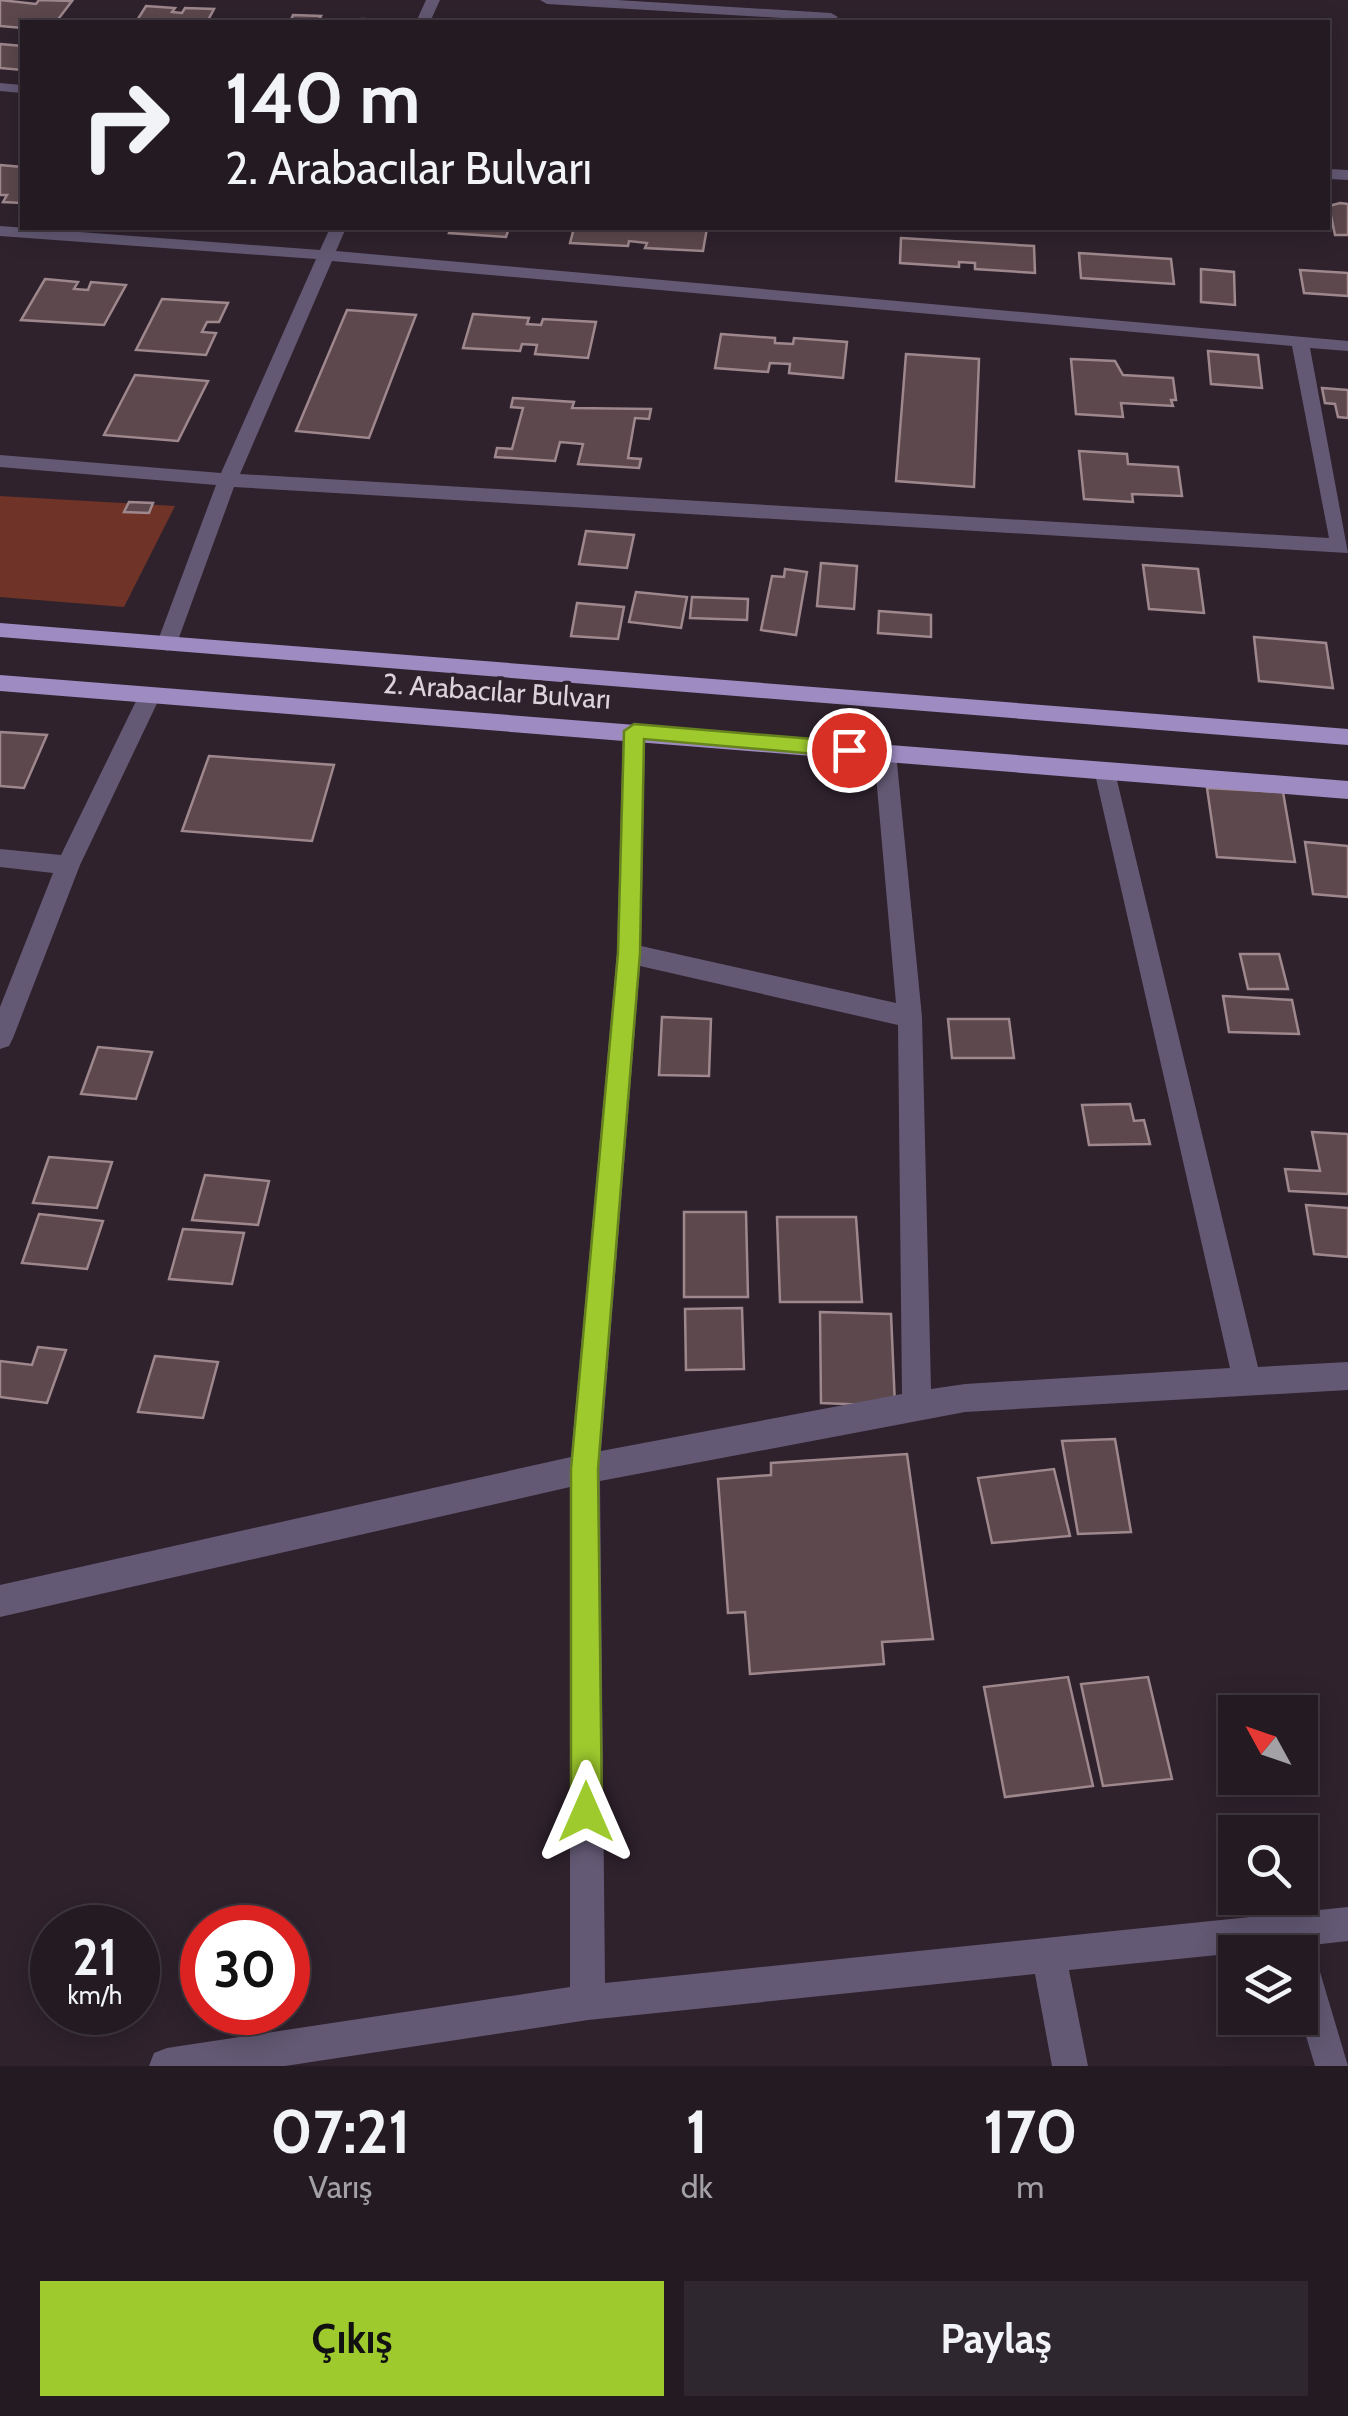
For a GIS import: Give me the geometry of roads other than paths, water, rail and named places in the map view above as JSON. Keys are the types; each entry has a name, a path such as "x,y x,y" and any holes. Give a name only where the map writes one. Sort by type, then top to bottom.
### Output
{"main road":[{"path":"0,630 1348,738"},
{"name":"2. Arabacılar Bulvarı","path":"0,683 634,731 1106,774 1348,790"}],"street":[{"path":"547,0 831,20 832,0"},
{"path":"167,643 228,480 337,230"},
{"path":"0,231 326,255 1348,346"},
{"path":"0,461 228,480 1344,545 1300,343"},
{"path":"0,1038 68,865 150,695"},
{"path":"588,2002 584,1469 629,953 634,731"},
{"path":"885,753 910,1016 917,1406"},
{"path":"1106,774 1247,1380"},
{"path":"0,858 68,865"},
{"path":"629,953 910,1016"},
{"path":"0,1601 584,1469 917,1406 965,1398 1348,1376"},
{"path":"1318,1937 1348,1924"},
{"path":"166,2066 588,2002 1049,1956 1218,1949"},
{"path":"1049,1956 1070,2066"},
{"path":"1318,2016 1333,2066"}]}
